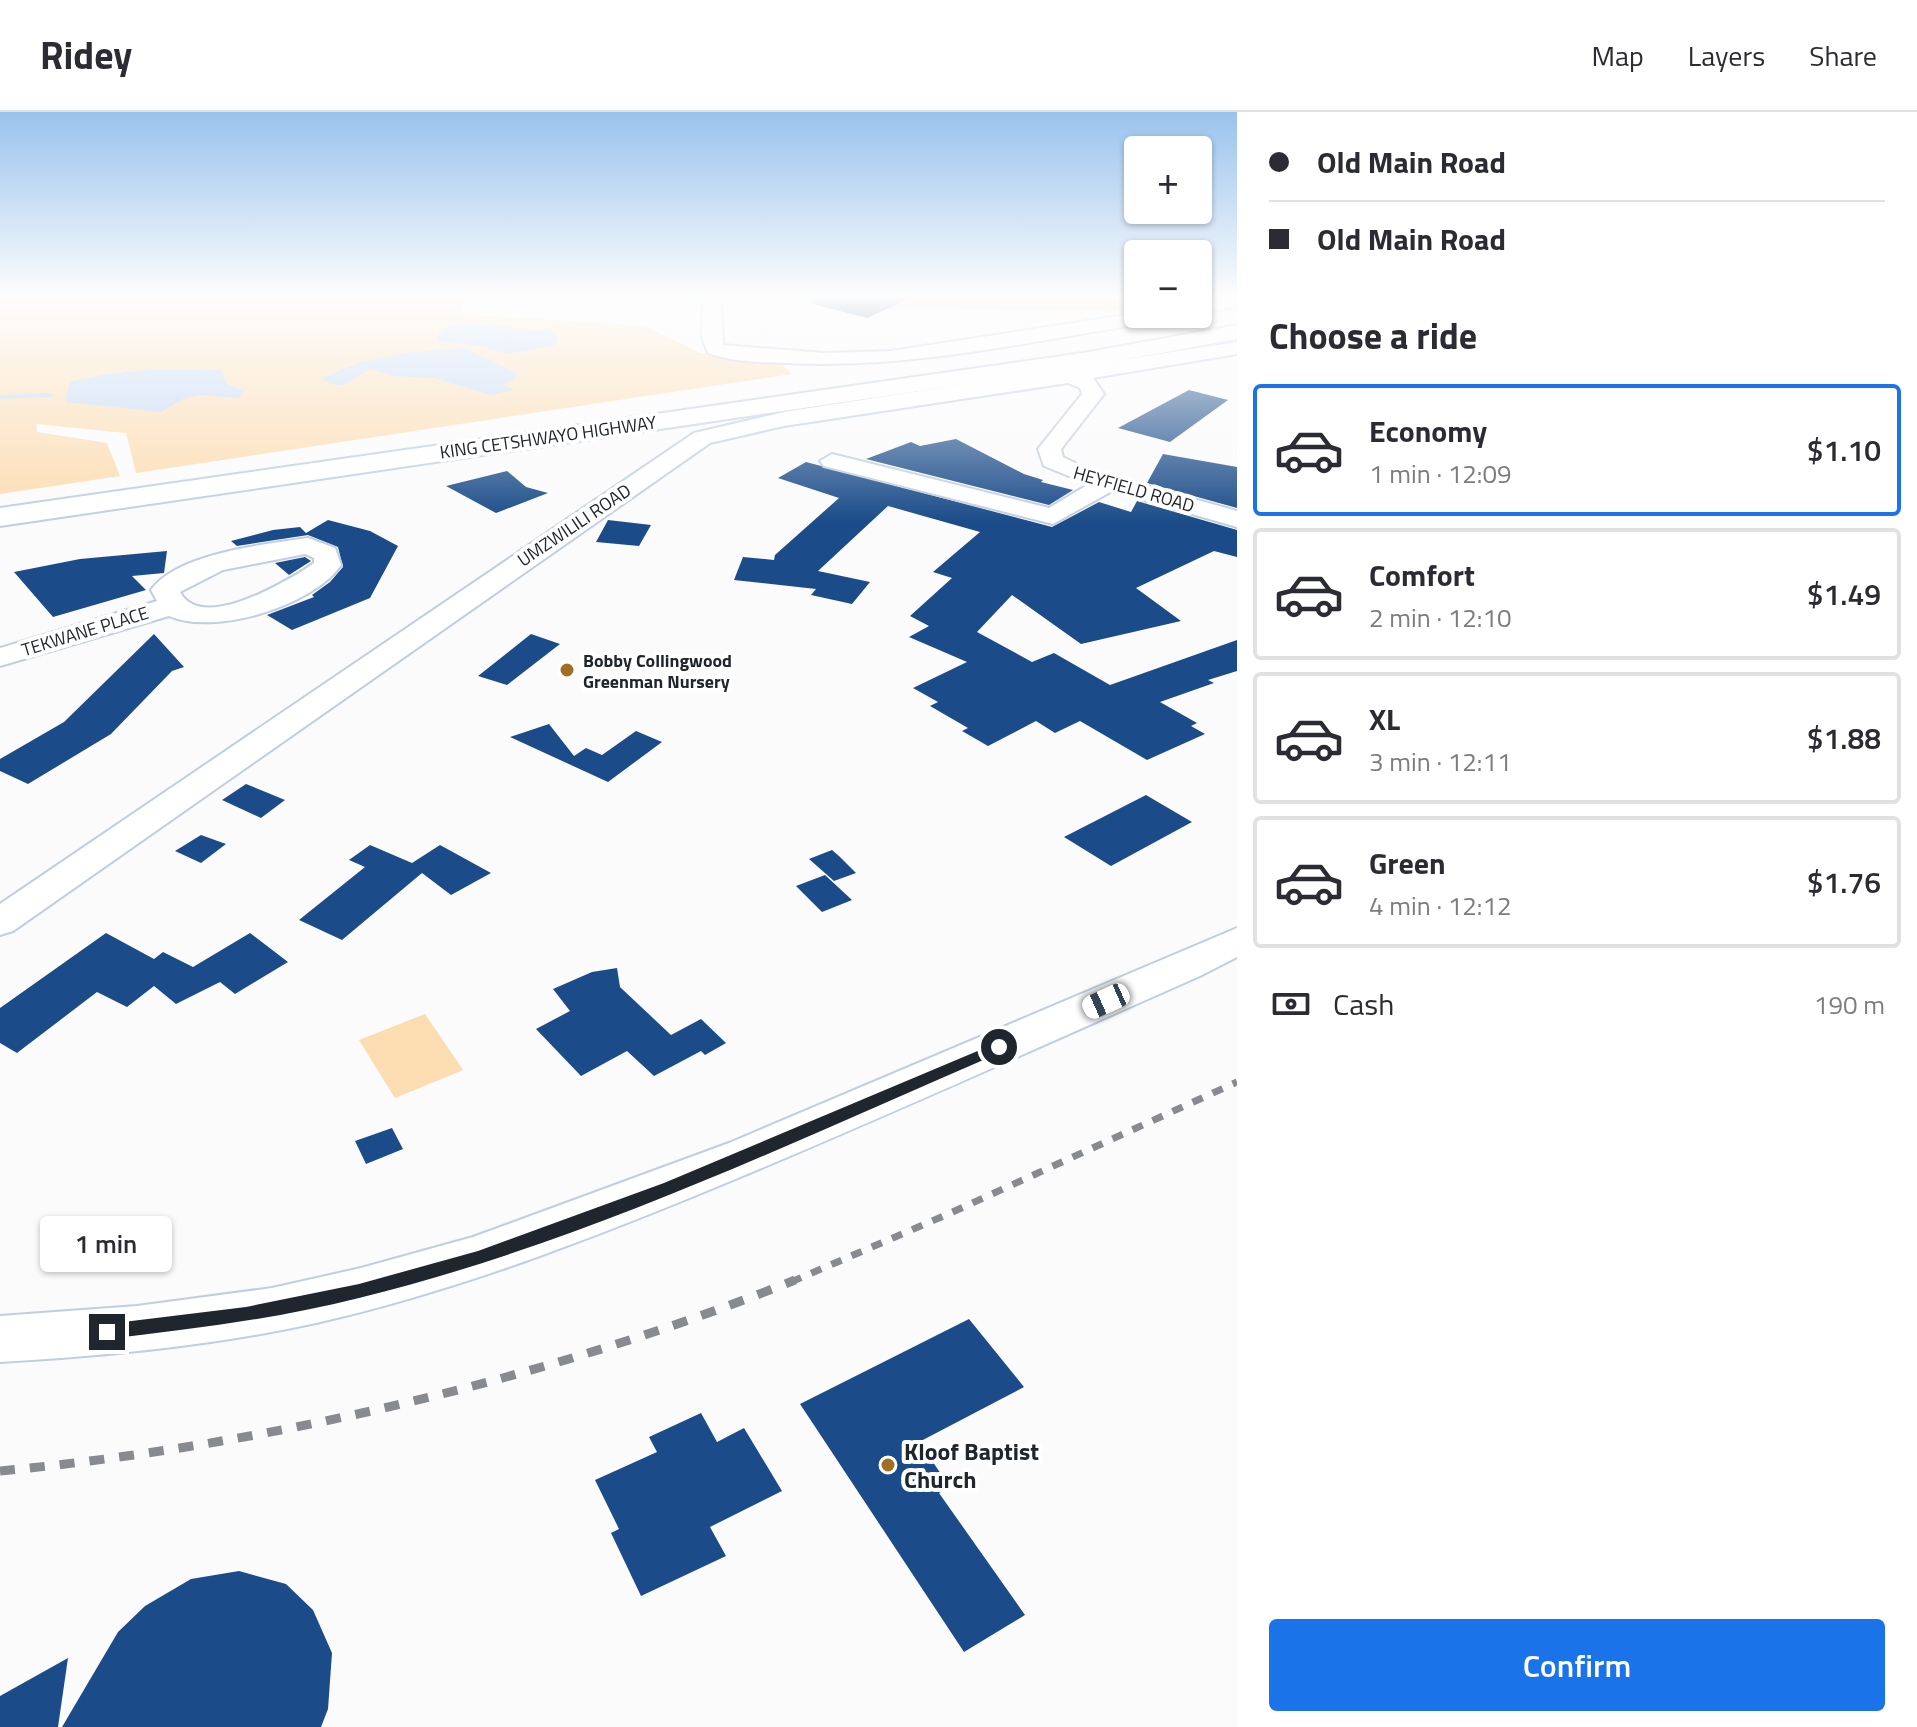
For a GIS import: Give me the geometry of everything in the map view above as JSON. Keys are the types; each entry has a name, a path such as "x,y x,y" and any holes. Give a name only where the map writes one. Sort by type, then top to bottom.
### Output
{"highway":[{"name":"KING CETSHWAYO HIGHWAY","path":"0,504 925,371"},
{"name":"KING CETSHWAYO HIGHWAY","path":"0,517 1004,371"},
{"path":"0,527 296,474"}],"street":[{"name":"UMZWILILI ROAD","path":"0,922 702,438 784,419 1092,371"},
{"name":"HEYFIELD ROAD","path":"1071,377 1089,384 1093,394 1049,449 1049,457 1061,467 1108,483 1237,519"},
{"path":"832,461 1053,516 1108,483"},
{"name":"TEKWANE PLACE","path":"308,546 326,554 328,565 314,580 278,598 222,614 195,617 182,615 171,606 165,590 173,583 221,565 308,546"},
{"name":"TEKWANE PLACE","path":"0,657 171,606"},
{"path":"0,1339 184,1325 246,1315 359,1291 479,1257 669,1188 1158,978 1237,941"}],"shaded area":[{"path":"0,371 789,371 792,374 136,473 126,433 36,424 37,432 107,443 120,476 0,494"},
{"path":"425,1014 463,1070 395,1098 359,1040"}],"water":[{"path":"222,371 227,384 244,390 239,398 199,395 183,399 161,412 65,402 70,382 106,374"},
{"path":"338,371 366,371 337,385 322,378"},
{"path":"378,371 517,373 515,379 502,385 514,390 490,395 434,378 392,376"}],"building":[{"path":"1189,390 1228,400 1170,442 1118,428"},
{"path":"956,439 1024,474 1043,480 1041,482 1073,490 1049,505 866,459 911,442 920,446"},
{"path":"1163,454 1237,467 1237,508 1147,483"},
{"path":"806,462 1052,527 1099,502 1131,512 1137,501 1237,530 1237,557 1214,551 1136,588 1181,621 1081,644 1012,595 977,632 1032,662 1054,653 1110,685 1237,640 1237,671 1208,680 1214,683 1160,702 1197,723 1191,726 1205,734 1147,760 1080,721 1055,733 1036,721 988,746 962,731 968,728 930,706 938,702 913,688 967,662 909,637 929,626 910,616 952,578 933,572 980,532 888,506 818,571 870,582 852,604 811,595 816,589 734,580 743,557 774,560 775,555 839,498 778,478"},
{"path":"507,471 526,487 548,493 496,513 446,486"},
{"path":"328,520 370,531 398,546 370,598 292,630 267,615 314,597 312,595 330,582 343,567 338,547 308,535 237,546 231,541 273,530 300,527 306,533"},
{"path":"608,520 651,525 639,546 596,542"},
{"path":"167,551 164,573 132,576 146,590 53,617 14,572 80,559"},
{"path":"305,557 311,561 289,575 275,563"},
{"path":"154,634 184,667 172,671 111,734 28,784 0,771 0,759 64,722"},
{"path":"531,634 560,644 507,685 478,676"},
{"path":"549,724 574,756 586,748 602,755 636,731 662,742 608,782 510,737"},
{"path":"246,784 285,800 261,818 222,800"},
{"path":"1146,795 1192,822 1111,866 1064,837"},
{"path":"201,835 226,844 201,863 175,851"},
{"path":"370,845 412,863 440,845 491,873 451,895 422,873 342,940 299,920 365,867 349,860"},
{"path":"832,850 856,873 834,881 809,859"},
{"path":"825,875 852,900 822,912 796,886"},
{"path":"106,933 154,959 163,952 193,967 250,933 288,962 235,994 220,982 176,1004 154,986 127,1007 97,992 17,1053 0,1043 0,1008"},
{"path":"617,968 620,987 671,1035 701,1019 726,1043 705,1055 701,1051 654,1076 627,1051 581,1076 536,1029 570,1011 553,989 592,972"},
{"path":"392,1128 403,1149 366,1164 355,1141"},
{"name":"Kloof Baptist Church","path":"969,1319 1024,1387 919,1442 950,1487 939,1493 1025,1615 964,1652 800,1404"},
{"path":"701,1413 717,1442 744,1428 782,1491 710,1527 726,1556 641,1596 611,1533 619,1529 595,1480 657,1452 649,1437"},
{"path":"239,1571 286,1584 313,1610 332,1653 328,1709 321,1727 62,1727 118,1632 145,1606 191,1579"},
{"path":"68,1658 58,1727 0,1727 0,1696"}],"waterway":[{"path":"0,397 51,395"}],"railway":[{"path":"791,1282 1237,1082"},
{"path":"0,1471 201,1445 404,1403 604,1348 795,1280"}],"place":[{"name":"Bobby Collingwood Greenman Nursery","path":"567,670"},
{"name":"Kloof Baptist Church","path":"888,1465"}],"route":[{"path":"107,1332 246,1315 359,1291 479,1257 669,1188 999,1047"}]}
